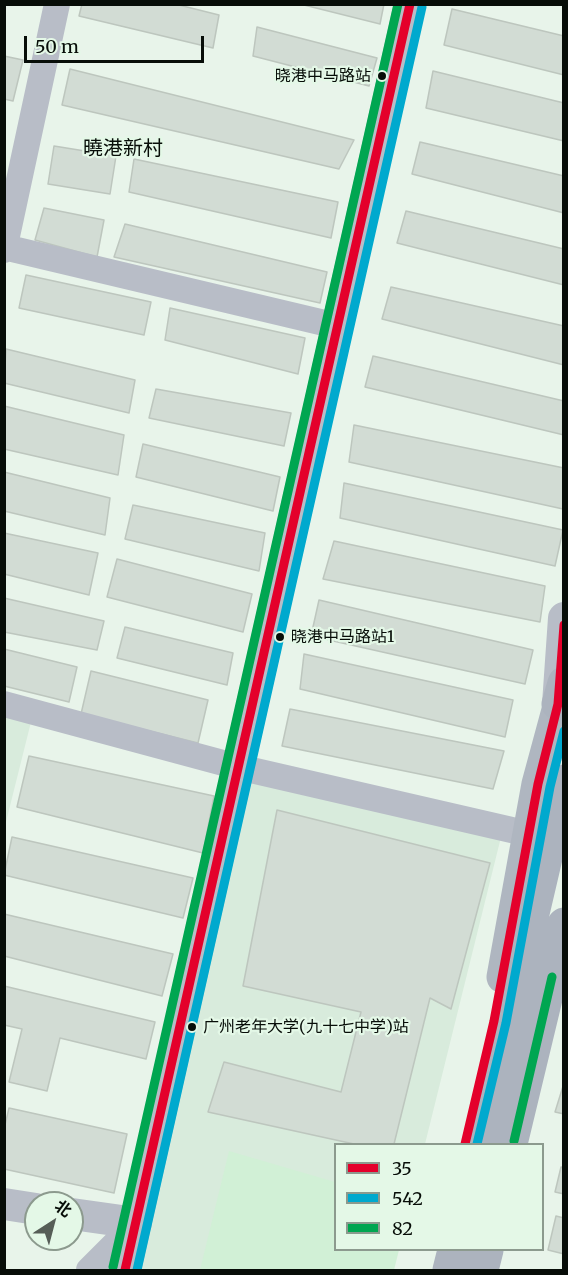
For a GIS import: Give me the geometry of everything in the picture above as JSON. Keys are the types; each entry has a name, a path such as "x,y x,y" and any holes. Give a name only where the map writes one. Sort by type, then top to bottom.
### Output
{"highway":[{"path":"478,1143 564,782"},
{"path":"511,1143 564,924"},
{"path":"449,1270 454,1251"},
{"path":"482,1270 487,1251"}],"main road":[{"path":"465,1143 496,1010 529,834 562,691"},
{"path":"526,1143 564,980"},
{"path":"437,1270 441,1251"},
{"path":"497,1270 502,1251"}],"street":[{"path":"57,4 5,248 337,326"},
{"path":"125,1270 410,4"},
{"path":"562,691 564,618"},
{"path":"4,704 238,767 529,834"},
{"path":"4,1204 24,1207"},
{"path":"84,1216 136,1223"},
{"path":"89,1270 136,1223"}],"shaded area":[{"path":"5,714 31,722 5,826"},
{"path":"238,767 503,829 425,1143 334,1143 334,1251 393,1270 124,1270"}],"green space":[{"path":"229,1151 334,1182 334,1251 399,1251 394,1270 200,1270"}],"building":[{"path":"82,4 175,4 219,15 213,48 79,16"},
{"path":"300,4 384,4 380,24"},
{"path":"452,9 564,36 564,75 444,45"},
{"path":"257,27 377,58 369,86 253,56"},
{"path":"4,56 23,60 13,101 4,99"},
{"path":"70,69 354,140 339,169 62,105"},
{"path":"433,71 564,103 564,141 426,108"},
{"path":"420,142 564,176 564,213 412,174"},
{"path":"54,146 116,156 110,194 48,184"},
{"path":"134,159 338,202 331,238 129,192"},
{"path":"44,208 104,220 97,257 35,240"},
{"path":"406,211 564,249 564,285 397,243"},
{"path":"125,224 327,272 320,303 114,257"},
{"path":"26,275 151,302 144,335 19,308"},
{"path":"391,287 564,326 564,365 382,319"},
{"path":"170,308 305,338 298,374 165,340"},
{"path":"6,349 135,380 129,413 4,383"},
{"path":"373,356 564,401 564,435 365,387"},
{"path":"156,389 291,413 284,446 149,418"},
{"path":"4,406 124,435 118,475 4,449"},
{"path":"354,425 564,468 563,509 349,462"},
{"path":"143,444 280,477 273,511 136,477"},
{"path":"4,472 110,498 105,535 4,511"},
{"path":"344,483 563,530 555,566 340,518"},
{"path":"133,505 265,533 259,571 125,539"},
{"path":"4,533 98,553 89,595 4,574"},
{"path":"334,541 545,586 540,622 323,579"},
{"path":"117,559 252,594 243,632 107,597"},
{"path":"4,598 104,621 97,650 4,632"},
{"path":"319,600 533,650 525,684 311,636"},
{"path":"125,627 233,653 227,685 117,658"},
{"path":"4,649 77,667 69,702 4,686"},
{"path":"304,654 513,700 505,737 300,689"},
{"path":"91,671 208,700 198,743 81,714"},
{"path":"290,709 504,751 493,789 282,746"},
{"path":"29,756 214,796 203,853 17,807"},
{"path":"277,810 490,863 451,1009 430,998 394,1143 349,1143 208,1112 224,1062 341,1092 361,1012 243,986"},
{"path":"12,837 193,878 183,918 4,875"},
{"path":"4,914 173,954 162,996 4,956"},
{"path":"4,986 155,1022 146,1059 60,1038 47,1091 9,1082 22,1029 4,1025"},
{"path":"564,1083 564,1114 555,1112"},
{"path":"9,1108 127,1134 114,1193 4,1169 4,1129"},
{"path":"561,1167 564,1168 564,1194 555,1192"},
{"path":"556,1216 564,1218 564,1254 548,1250"}],"transit line":[{"name":"82","path":"113,1267 398,4"},
{"name":"35","path":"125,1270 410,4"},
{"name":"542","path":"137,1270 422,7"},
{"name":"35","path":"465,1143 494,1021 538,784 558,704 564,625"},
{"name":"542","path":"477,1143 506,1023 550,787 564,731"},
{"name":"82","path":"514,1141 552,977"}],"place":[{"name":"晓港中马路站","path":"382,76"},
{"name":"晓港中马路站1","path":"280,637"},
{"name":"广州老年大学(九十七中学)站","path":"192,1027"}],"district":[{"name":"曉港新村","path":"123,149"}]}
